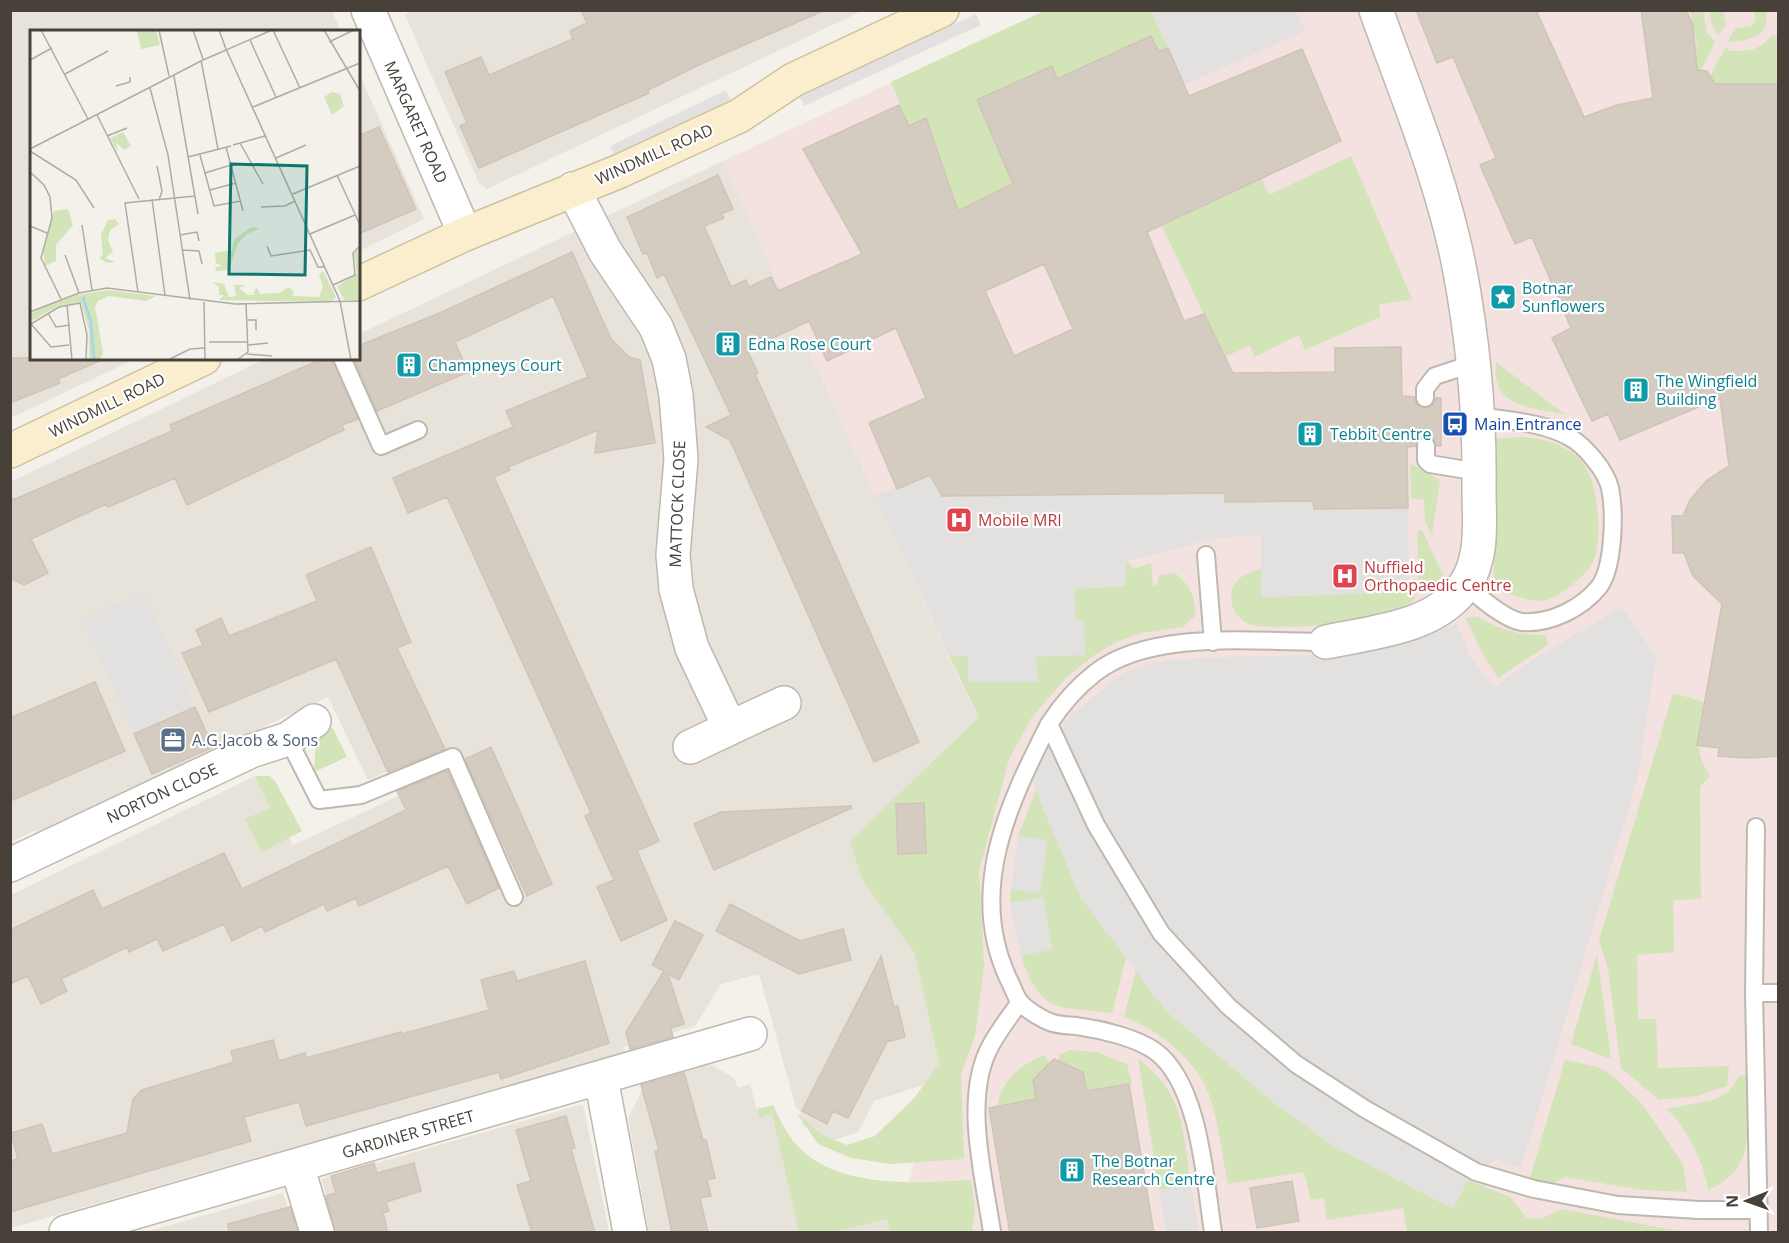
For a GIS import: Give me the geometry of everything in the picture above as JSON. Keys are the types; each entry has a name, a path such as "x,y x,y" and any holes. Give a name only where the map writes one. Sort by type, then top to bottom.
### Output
{"main road":[{"name":"WINDMILL ROAD","path":"360,283 465,234 620,171 739,116 793,80 942,10"},
{"name":"WINDMILL ROAD","path":"10,451 200,360"}],"street":[{"name":"MARGARET ROAD","path":"368,10 465,234"},
{"path":"1326,642 1403,626 1429,614 1454,598 1465,585 1478,560 1478,416 1459,266 1431,165 1376,10"},
{"name":"MATTOCK CLOSE","path":"573,189 605,251 656,327 669,359 676,394 681,459 673,555 675,589 692,648 729,728"},
{"path":"690,747 784,703"},
{"name":"NORTON CLOSE","path":"10,865 251,751 301,730"},
{"name":"GARDINER STREET","path":"66,1233 750,1034"},
{"path":"601,1078 630,1233"},
{"path":"297,1166 317,1233"}],"lane":[{"path":"343,360 381,446 418,430"},
{"path":"1425,398 1425,388 1435,376 1472,364"},
{"path":"1465,585 1487,604 1521,622 1552,617 1573,610 1600,585 1610,555 1612,523 1610,487 1594,460 1573,439 1545,426 1478,416"},
{"path":"1426,446 1426,460 1430,464 1479,472"},
{"path":"1206,555 1213,642"},
{"path":"1214,1233 1193,1111 1179,1080 1155,1051 1128,1039 1086,1027 1050,1022 1020,1002 1003,967 994,919 991,870 1008,812 1049,724 1064,701 1097,671 1135,652 1174,645 1213,642 1326,642"},
{"path":"1049,724 1096,825 1161,933 1228,1006 1296,1064 1365,1109 1476,1172 1534,1189 1618,1205 1699,1210 1758,1210"},
{"path":"301,730 319,800 361,795 453,757 513,897"},
{"path":"1756,827 1754,993 1759,1233"},
{"path":"1754,993 1779,993"},
{"path":"992,1233 976,1090 990,1047 1020,1002"}],"shaded area":[{"path":"415,10 862,11 487,189 479,183 405,15"},
{"path":"11,11 332,11 341,30 30,30 30,360 133,360 11,418"},
{"name":"Nuffield Orthopaedic Centre","path":"1044,11 1778,11 1778,1232 900,1232 908,1186 939,1064 915,954 861,878 850,841 979,717 958,678 723,161"},
{"path":"1151,11 1296,11 1305,31 1184,85"},
{"path":"976,14 981,25 804,106 799,95"},
{"path":"360,75 424,219 360,251"},
{"path":"726,90 731,101 616,157 610,146"},
{"path":"723,161 958,678 979,717 850,841 861,878 915,954 939,1064 935,1081 874,1101 858,1132 832,1141 801,1124 804,1120 799,1117 801,1112 796,1108 759,974 721,984 695,1026 624,1047 625,1052 11,1228 11,895 255,776 258,776 293,845 416,788 405,764 368,780 328,697 155,777 156,780 40,837 36,830 11,842 11,482 263,360 360,360 360,334"},
{"path":"930,475 942,496 1198,493 1225,477 1226,502 1313,501 1314,509 1408,508 1409,592 1261,597 1261,535 1216,538 1126,561 1125,586 1074,589 1075,620 1084,621 1085,655 1036,657 1038,682 968,682 968,656 949,655 875,496"},
{"path":"144,591 195,707 134,734 83,619"},
{"path":"1622,607 1656,656 1638,776 1521,1168 1497,1159 1468,1180 1453,1209 1336,1147 1284,1111 1166,1011 1080,896 1031,777 1067,719 1120,675 1152,662 1222,657 1328,655 1406,641 1457,624 1469,654 1494,688 1535,658"},
{"path":"1018,836 1047,840 1040,893 1011,889"},
{"path":"1043,897 1052,949 1021,956 1010,903"},
{"path":"710,1064 734,1078 738,1088 750,1084 759,1118 772,1114 799,1232 649,1232 628,1118 645,1084"},
{"path":"583,1104 609,1232 338,1232 321,1179"},
{"path":"1191,1185 1199,1232 1166,1232 1159,1190"},
{"path":"283,1193 295,1232 145,1232"},
{"path":"888,1219 900,1232 834,1232"}],"green space":[{"path":"1044,11 1152,11 1168,48 1159,52 1151,36 1057,79 1051,66 977,100 1013,184 958,211 927,118 909,126 891,82"},
{"path":"1690,11 1703,11 1707,33 1715,42 1701,70 1695,70 1693,58 1697,42"},
{"path":"1710,11 1723,11 1726,24 1718,36 1711,22"},
{"path":"1754,11 1766,11 1765,27 1762,32 1751,39 1728,42 1734,29 1752,26 1756,20"},
{"path":"1773,34 1778,38 1778,84 1715,84 1710,76 1726,47 1730,51 1754,49"},
{"path":"1351,156 1412,299 1379,305 1380,317 1305,350 1299,335 1255,357 1250,346 1224,357 1162,226 1262,179 1269,195"},
{"path":"1496,362 1566,415 1528,407 1507,397 1500,389 1496,378"},
{"path":"1521,437 1557,444 1580,460 1586,467 1594,487 1598,514 1598,541 1590,567 1559,594 1540,601 1513,595 1494,587 1495,439"},
{"path":"1410,463 1440,480 1432,535 1425,522 1424,500 1411,498"},
{"path":"1422,530 1443,575 1428,591 1419,592 1417,531"},
{"path":"1126,561 1134,569 1151,563 1153,586 1158,584 1159,575 1175,573 1185,582 1191,592 1195,616 1183,627 1142,633 1116,642 1093,656 1066,678 1032,717 1009,759 979,871 984,967 975,1036 961,1074 964,1159 891,1164 851,1158 818,1144 796,1112 822,1135 847,1145 875,1136 915,1097 939,1064 915,954 861,878 850,841 979,717 949,655 968,656 968,682 1038,682 1036,657 1084,621 1075,621 1074,589 1125,586"},
{"path":"1261,568 1261,597 1409,592 1416,596 1407,605 1367,619 1314,626 1253,625 1240,618 1235,612 1231,598 1235,584 1240,578"},
{"path":"1476,616 1510,631 1546,635 1548,645 1498,678 1480,649 1466,618"},
{"path":"1673,693 1704,702 1699,731 1699,749 1704,767 1710,776 1700,787 1701,899 1673,900 1674,952 1637,955 1638,1019 1656,1019 1658,1068 1729,1066 1727,1086 1697,1096 1659,1100 1621,1068 1608,969 1599,940"},
{"path":"332,727 347,757 314,772 316,739"},
{"path":"1044,769 1037,793 1080,896 1126,958 1112,1013 1053,1004 1036,989 1021,956 1052,949 1043,898 1010,903 1011,889 1040,893 1047,841 1018,836"},
{"path":"255,776 270,776 275,781 302,831 262,852 245,819 270,808"},
{"path":"1597,954 1611,1059 1571,1044"},
{"path":"1136,970 1166,1011 1284,1111 1336,1147 1453,1209 1467,1180 1510,1197 1527,1218 1541,1219 1561,1209 1684,1232 1407,1232 1403,1208 1327,1220 1324,1198 1311,1200 1304,1172 1228,1184 1212,1102 1202,1080 1178,1050 1147,1028 1124,1017"},
{"path":"1070,1050 1097,1052 1127,1064 1132,1084 1087,1091 1083,1072 1059,1061 1059,1055"},
{"path":"1045,1055 1050,1063 1033,1080 1036,1099 998,1106 1003,1089 1014,1074"},
{"path":"1138,1058 1163,1083 1175,1103 1182,1126 1191,1185 1159,1190"},
{"path":"1565,1060 1598,1067 1613,1076 1643,1105 1683,1164 1687,1192 1643,1190 1565,1177 1550,1185 1530,1178"},
{"path":"1746,1075 1748,1127 1743,1157 1736,1170 1725,1181 1708,1190 1694,1146 1667,1109 1713,1100 1729,1092 1739,1076"},
{"path":"773,1105 784,1127 798,1146 810,1157 827,1167 866,1179 888,1181 971,1180 975,1209 972,1232 890,1232 888,1219 834,1232 799,1232 772,1114 759,1118 757,1109"}],"building":[{"path":"581,10 823,11 705,62 648,90 649,93 479,168 460,126 467,123 445,72 481,57 489,75 573,39 570,31 587,23"},
{"name":"The Wingfield Building","path":"1416,10 1536,10 1584,117 1617,105 1653,98 1641,10 1686,10 1693,25 1697,70 1707,71 1715,84 1779,84 1779,756 1747,758 1718,756 1719,748 1697,745 1722,604 1693,576 1684,553 1673,553 1672,516 1683,516 1690,500 1707,480 1729,466 1720,398 1620,440 1608,414 1592,421 1552,338 1571,328 1532,237 1515,244 1480,165 1496,158 1453,57 1437,63"},
{"path":"1151,36 1159,52 1168,48 1189,96 1302,49 1341,141 1147,232 1184,321 1204,314 1233,373 1335,372 1335,348 1401,347 1402,396 1414,397 1416,404 1424,408 1431,407 1436,398 1441,398 1441,446 1437,446 1432,437 1425,436 1417,440 1416,446 1407,447 1408,508 1314,509 1313,501 1225,502 1225,493 942,496 930,475 897,489 869,423 926,398 896,328 827,361 809,321 747,350 758,373 755,374 919,742 874,762 730,440 706,427 731,415 664,274 657,278 647,253 643,254 627,217 718,175 733,209 721,214 724,218 704,226 731,287 746,280 749,287 771,277 778,291 862,254 803,149 899,105 909,126 926,118 958,211 1013,184 977,100 1052,66 1057,79","holes":["1044,264 1073,329 1014,356 985,291"]},
{"path":"379,127 416,209 360,233 360,135"},
{"path":"572,252 611,339 629,357 640,360 655,443 595,453 598,430 508,467 510,470 494,477 659,841 637,851 667,920 621,941 597,887 614,880 585,816 591,813 447,497 408,513 393,478 513,427 506,411 588,377 553,296 455,342 468,372 377,411 355,360 360,360 360,345 442,312"},
{"path":"10,358 101,360 58,379 60,383 10,403"},
{"path":"319,360 333,360 358,419 342,425 344,430 187,505 175,478 108,507 106,504 31,539 48,573 24,585 10,578 10,495 13,500 172,431 170,425"},
{"path":"371,547 411,642 397,648 445,749 388,772 336,659 209,712 182,653 203,645 196,630 221,618 229,636 317,601 306,575"},
{"path":"95,682 125,751 10,801 10,718"},
{"name":"A.G.Jacob & Sons","path":"195,707 213,747 152,774 134,734"},
{"path":"491,747 552,884 527,896 465,759"},
{"path":"447,771 499,888 467,904 448,866 359,906 356,898 327,911 324,904 265,932 262,926 232,941 224,924 163,951 157,939 129,952 127,947 61,979 67,991 41,1004 28,976 10,984 10,930 93,890 102,909 224,853 242,889 406,810 397,791"},
{"path":"924,803 926,853 898,854 896,804"},
{"path":"851,806 852,808 714,870 694,824 721,812"},
{"path":"730,904 800,941 843,929 851,960 799,974 716,931"},
{"path":"675,921 703,935 679,980 668,974 684,1024 671,1028 673,1037 630,1049 626,1032 664,971 652,965"},
{"path":"881,956 894,1007 898,1006 905,1037 887,1042 848,1118 833,1111 827,1124 802,1111"},
{"path":"585,961 609,1043 501,1079 499,1072 306,1126 299,1102 244,1117 251,1141 10,1212 10,1161 18,1159 11,1133 42,1124 52,1154 127,1133 133,1099 142,1090 234,1062 231,1051 273,1040 279,1061 305,1053 306,1058 401,1032 402,1034 489,1010 481,980 514,971 517,981"},
{"name":"The Botnar Research Centre","path":"1054,1059 1083,1072 1087,1091 1129,1084 1154,1233 1010,1233 989,1108 1036,1099 1033,1080"},
{"path":"684,1073 703,1140 706,1140 715,1178 707,1180 711,1196 700,1198 708,1233 672,1233 655,1151 659,1150 641,1085"},
{"path":"566,1116 575,1148 571,1149 595,1233 532,1233 517,1185 531,1181 516,1130"},
{"path":"374,1163 377,1173 414,1163 421,1191 386,1202 389,1211 383,1213 388,1233 335,1233 326,1196 336,1193 331,1176"},
{"path":"1292,1181 1299,1221 1257,1228 1250,1188"},
{"path":"290,1207 298,1233 229,1233 228,1224"}],"place":[{"name":"Botnar Sunflowers","path":"1503,297"},
{"name":"Edna Rose Court","path":"728,344"},
{"name":"Champneys Court","path":"409,365"},
{"name":"The Wingfield Building","path":"1636,390"},
{"name":"Main Entrance","path":"1455,424"},
{"name":"Tebbit Centre","path":"1310,434"},
{"name":"Mobile MRI","path":"959,520"},
{"name":"Nuffield Orthopaedic Centre","path":"1345,576"},
{"name":"A.G.Jacob & Sons","path":"173,740"},
{"name":"The Botnar Research Centre","path":"1072,1170"}]}
